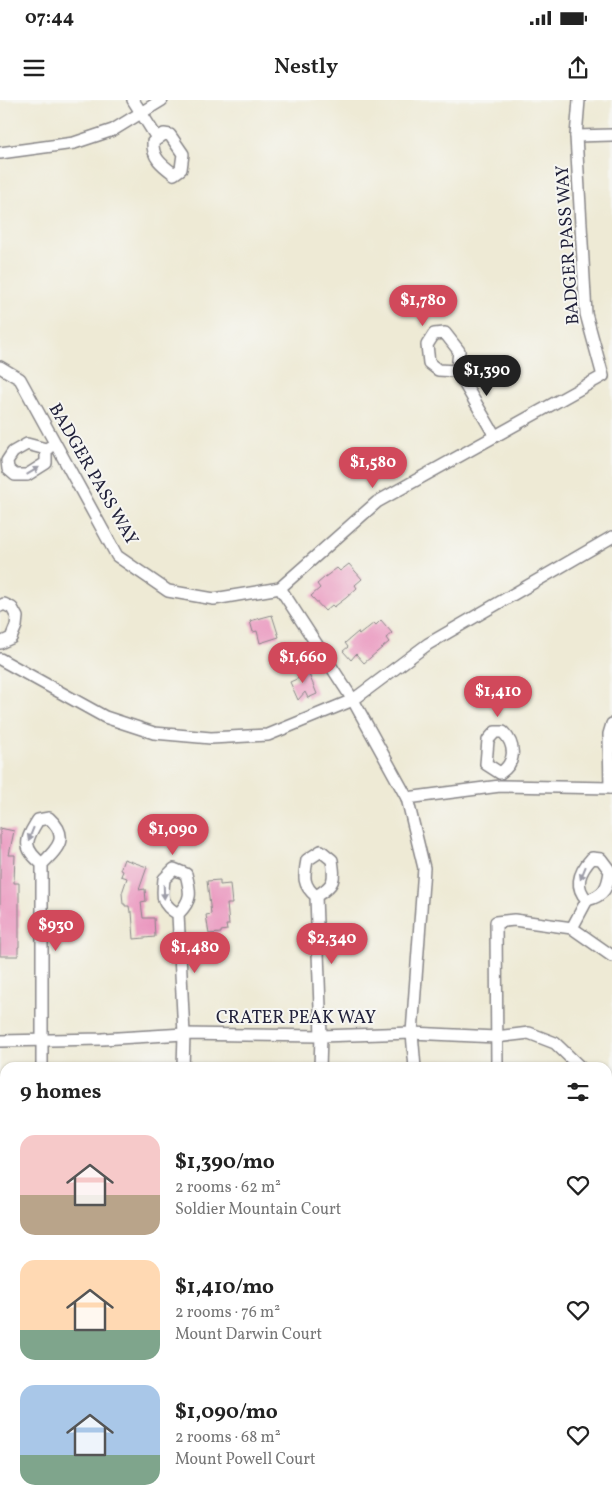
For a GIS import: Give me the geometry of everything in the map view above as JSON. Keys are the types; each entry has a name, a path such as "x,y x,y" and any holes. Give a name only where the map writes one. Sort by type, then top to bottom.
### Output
{"street":[{"path":"133,100 157,138"},
{"path":"0,153 74,143 113,130 162,100"},
{"name":"BADGER PASS WAY","path":"0,367 20,379 51,447 117,556 168,591 214,599 280,588 377,502 603,376 586,314 576,136 579,100"},
{"path":"576,136 612,135"},
{"path":"457,372 495,436"},
{"path":"0,659 105,717 154,733 211,738 268,735 353,700 428,644 612,537"},
{"path":"280,588 353,700 408,798 424,868 412,1033 414,1062"},
{"path":"0,606 4,604 12,608 17,617 16,626 10,638 0,643"},
{"path":"408,798 500,786 611,788 609,734 612,724"},
{"path":"500,773 500,786"},
{"path":"42,864 42,1062"},
{"path":"316,896 320,1062"},
{"path":"572,928 587,900"},
{"path":"178,914 184,1034 183,1062"},
{"path":"497,1062 496,922 514,920 572,928 612,956"},
{"name":"CRATER PEAK WAY","path":"0,1041 184,1034 321,1036 412,1033 496,1037 528,1033 555,1043 575,1062"}],"building":[{"path":"349,564 362,579 355,585 357,588 346,598 325,611 311,596 320,588 317,584 337,568 340,571"},
{"path":"272,615 279,637 260,643 257,631 253,632 250,621"},
{"path":"381,620 392,633 386,638 389,642 364,663 356,654 351,660 343,651 348,647 345,643 358,632 359,635"},
{"path":"306,667 317,694 308,698 305,692 298,700 290,682 299,678 296,671"},
{"path":"0,828 14,831 9,855 15,855 14,883 19,883 18,956 0,956"},
{"path":"124,859 147,867 139,890 145,889 146,901 141,902 143,918 154,918 155,937 134,939 132,912 130,912 129,906 123,904 122,893 127,878 121,876 123,871 120,870"},
{"path":"220,880 220,885 230,884 232,904 227,904 229,925 226,925 227,930 221,931 221,933 209,934 206,915 211,914 207,881"}]}
